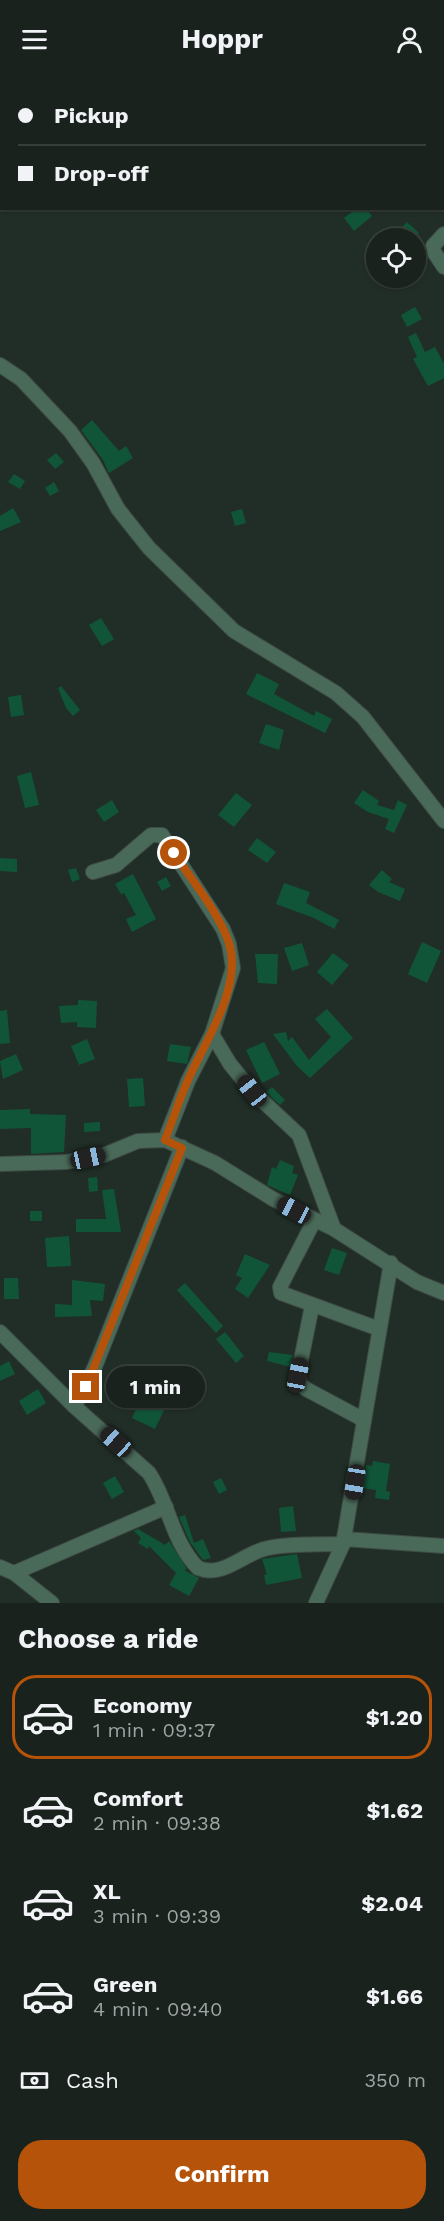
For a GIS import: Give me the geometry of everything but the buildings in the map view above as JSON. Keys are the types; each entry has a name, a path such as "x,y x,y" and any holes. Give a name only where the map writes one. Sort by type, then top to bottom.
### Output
{"street":[{"path":"444,234 433,246 434,252 444,267"},
{"path":"0,366 21,379 70,431 93,463 125,518 148,548 234,631 336,693 356,711 377,733 444,821"},
{"path":"93,872 116,865 154,833 165,838 229,944 233,968 212,1034 188,1081 165,1140"},
{"path":"212,1034 230,1064 252,1091 298,1135 334,1229"},
{"path":"0,1164 66,1162 104,1155 138,1141 165,1140 215,1163 314,1221 334,1229 417,1282 444,1293"},
{"path":"74,1406 94,1368 182,1148"},
{"path":"314,1221 280,1287 285,1296 379,1329"},
{"path":"316,1603 344,1541 390,1263"},
{"path":"312,1306 298,1375 300,1384 364,1420"},
{"path":"0,1332 74,1406 148,1473 185,1552 192,1562 203,1570 230,1566 254,1552 274,1547 344,1541 444,1546"},
{"path":"14,1573 166,1508"},
{"path":"0,1567 14,1573 52,1603"}],"route":[{"path":"86,1387 129,1286 182,1148 165,1140 188,1081 212,1034 233,968 229,944 223,929 174,853"}]}
